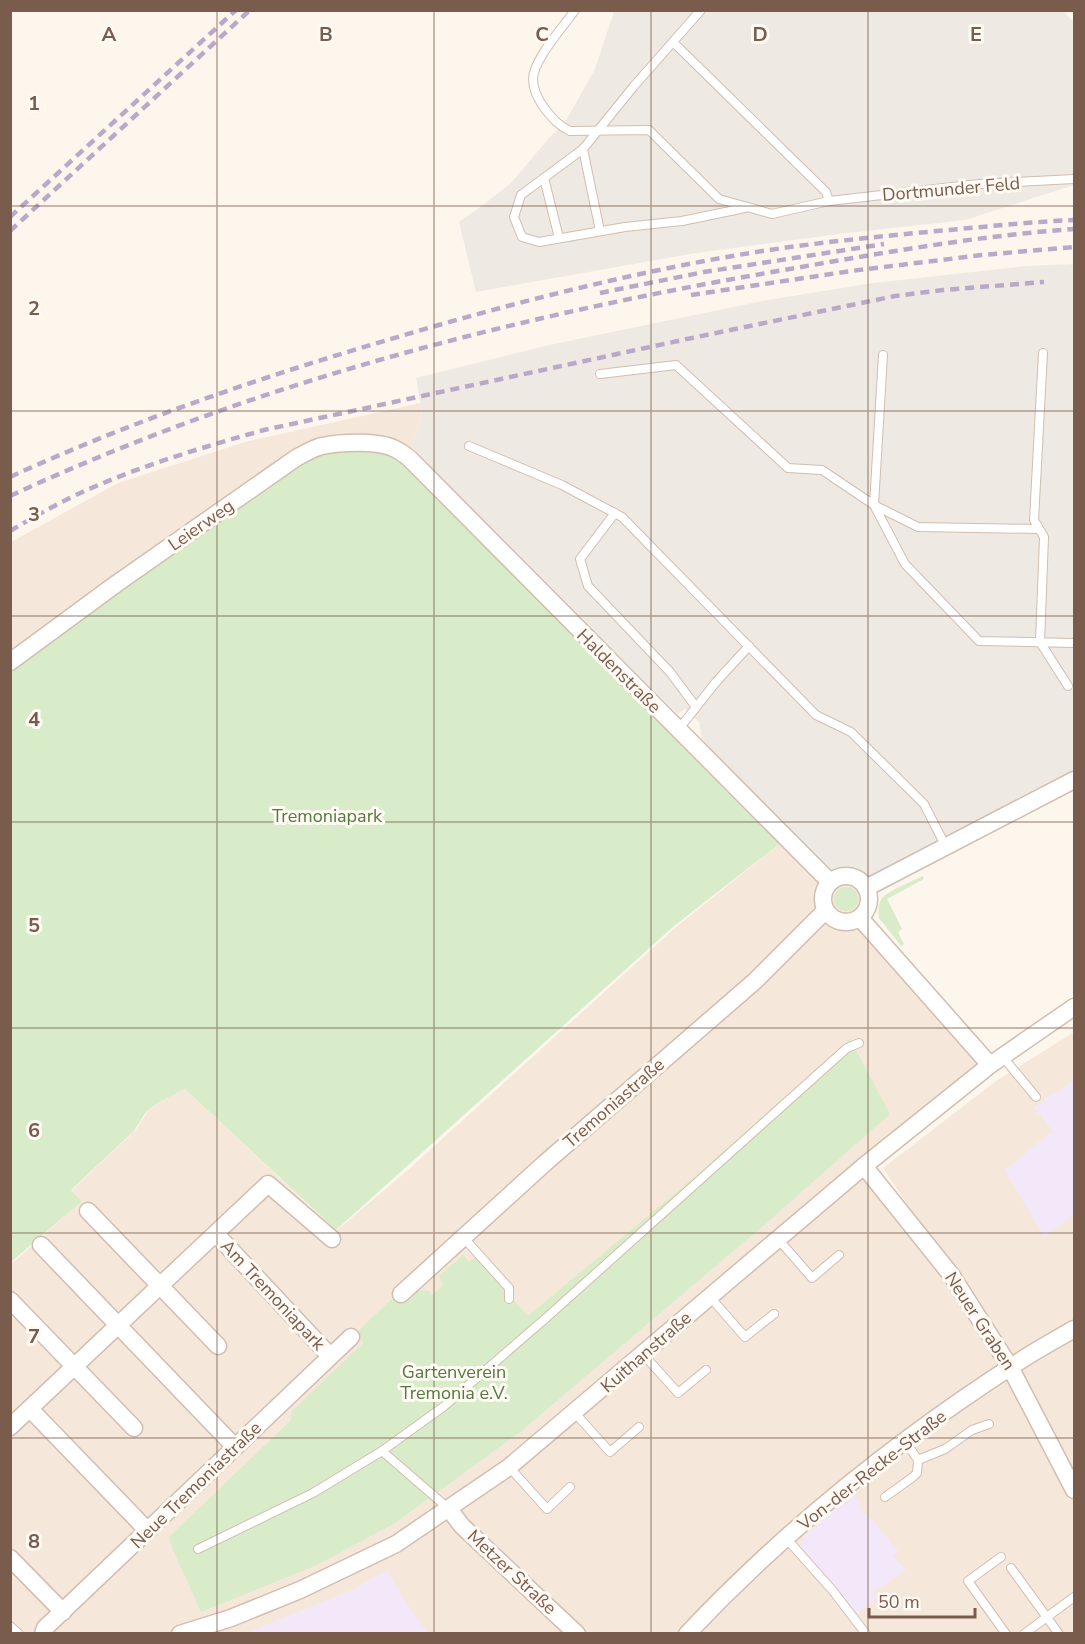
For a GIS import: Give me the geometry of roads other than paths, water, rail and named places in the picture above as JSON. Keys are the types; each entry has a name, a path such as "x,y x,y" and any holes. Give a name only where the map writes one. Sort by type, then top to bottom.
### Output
{"street":[{"name":"Leierweg","path":"10,662 116,584 296,458 321,446 373,443 397,449 409,458"},
{"name":"Haldenstraße","path":"409,458 830,882"},
{"path":"866,888 1074,780"},
{"path":"849,876 861,881 866,888 869,896 868,905 860,918 843,922 835,920 825,911 822,902 823,895 830,882 839,877 849,876"},
{"name":"Tremoniastraße","path":"401,1294 554,1156 755,981 825,911"},
{"path":"860,918 996,1060"},
{"name":"Kuithanstraße","path":"180,1634 231,1618 300,1590 396,1544 509,1467 864,1166 996,1060 1074,1007"},
{"name":"Neuer Graben","path":"864,1166 952,1276 1010,1367 1074,1491"},
{"name":"Am Tremoniapark","path":"10,1427 268,1184 332,1239"},
{"path":"88,1210 218,1346"},
{"name":"Am Tremoniapark","path":"216,1234 330,1356"},
{"path":"41,1245 235,1447"},
{"path":"10,1300 134,1428"},
{"name":"Von-der-Recke-Straße","path":"687,1634 786,1538 850,1483 949,1408 1010,1367 1074,1329"},
{"name":"Neue Tremoniastraße","path":"43,1634 45,1628 351,1337"},
{"path":"30,1409 148,1531"},
{"name":"Metzer Straße","path":"449,1509 468,1532 577,1634"},
{"path":"10,1558 63,1612"}],"lane":[{"name":"Dortmunder Feld","path":"575,10 540,58 534,71 533,80 542,106 559,126 570,131 649,130 719,199 772,214 829,201 980,184 1074,179"},
{"path":"701,10 634,86 583,149 521,195 514,218 522,237 538,242 600,231 682,221 748,207"},
{"path":"673,42 826,192 829,201"},
{"path":"583,149 600,231"},
{"path":"544,178 559,238"},
{"path":"1043,353 1034,520 1044,537 1040,642 1068,687"},
{"path":"883,355 874,505 904,564 980,641 1074,643"},
{"path":"600,374 676,365 788,468 822,471 874,505 918,528 1039,529"},
{"path":"469,446 562,485 622,517 816,715 851,732 924,804 946,847"},
{"path":"615,513 580,559 588,586 670,672 696,707"},
{"path":"678,730 749,646"},
{"path":"198,1549 313,1493 382,1451 451,1400 546,1318 847,1048 859,1043"},
{"path":"996,1060 1036,1097"},
{"path":"463,1237 509,1288 509,1299"},
{"path":"779,1239 812,1278 839,1255"},
{"path":"710,1297 745,1337 774,1314"},
{"path":"643,1354 678,1393 706,1370"},
{"path":"574,1413 610,1452 639,1427"},
{"path":"918,1460 945,1449 972,1430 989,1424"},
{"path":"885,1497 917,1473 918,1460 905,1441"},
{"path":"382,1451 449,1509"},
{"path":"509,1467 547,1509 570,1487"},
{"path":"786,1538 833,1591 866,1634"},
{"path":"1001,1557 968,1581 1006,1634"},
{"path":"1011,1568 1059,1634"},
{"path":"1024,1634 1074,1597"},
{"path":"10,1626 19,1634"}],"railway":[{"path":"10,217 236,10"},
{"path":"10,231 250,10"},
{"path":"10,477 144,421 235,388 420,330 514,304 702,261 773,249 913,233 1074,220"},
{"path":"10,496 103,455 196,419 386,358 483,332 679,289 778,271 963,241 1074,229"},
{"path":"600,293 704,272 884,244"},
{"path":"691,295 851,271 982,255 1074,247"},
{"path":"10,531 67,499 99,485 192,451 264,430 895,296 1044,282"}],"park label":[{"name":"Tremoniapark","path":"327,816"},
{"name":"Gartenverein Tremonia e.V.","path":"454,1382"}]}
